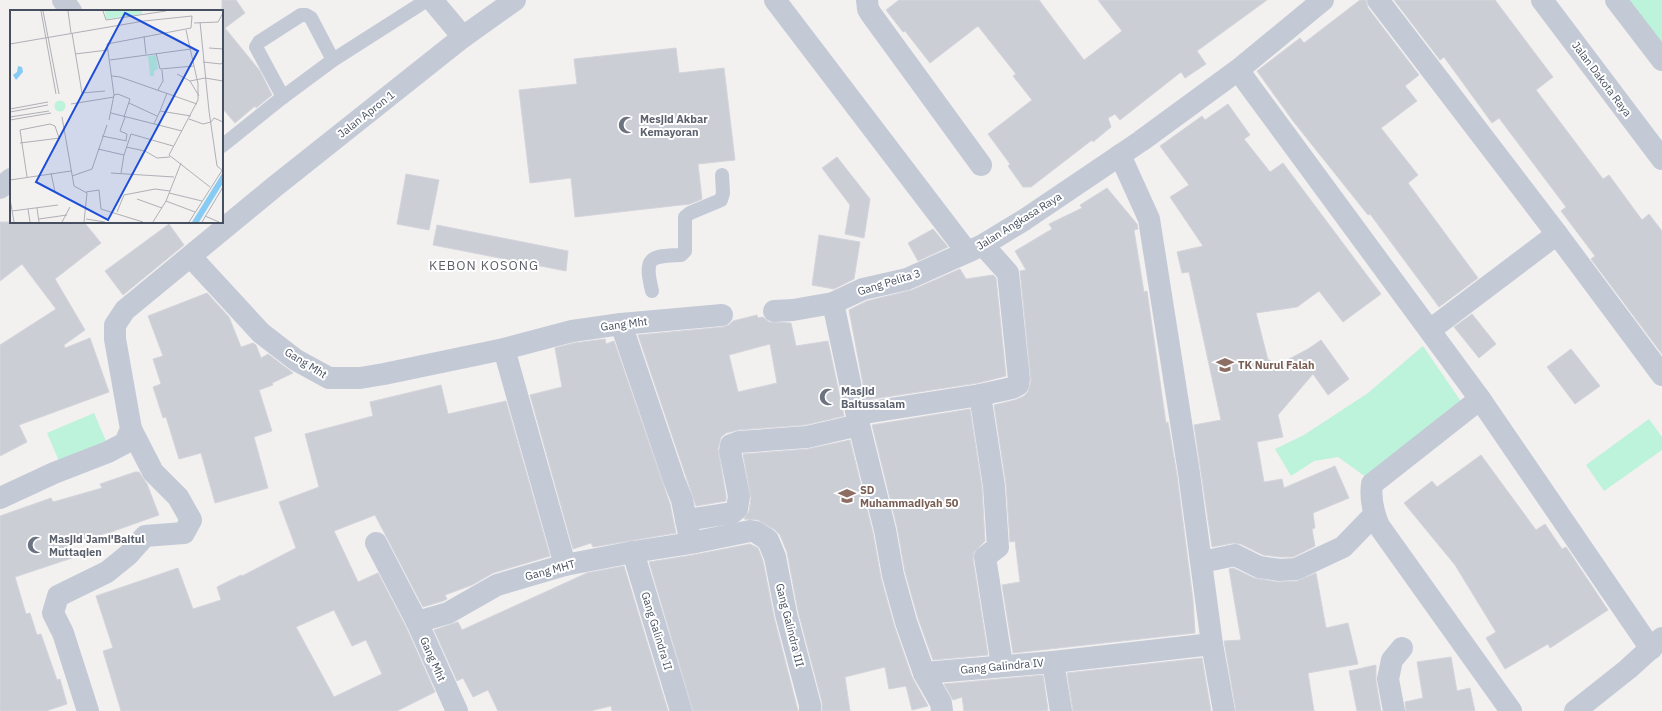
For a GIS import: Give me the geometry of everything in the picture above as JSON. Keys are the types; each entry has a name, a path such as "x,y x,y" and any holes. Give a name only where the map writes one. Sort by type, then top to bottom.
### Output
{"street":[{"path":"63,0 70,10"},
{"path":"432,0 463,37"},
{"name":"Jalan Apron 1","path":"131,429 115,339 115,325 125,310 191,257 225,222 273,188 463,37 515,0"},
{"name":"Jalan Angkasa Raya","path":"775,0 975,249 1024,220 1120,155 1238,70 1302,7 1323,0"},
{"path":"867,0 868,9 871,14 982,165"},
{"path":"1378,0 1557,234 1662,375"},
{"name":"Jalan Dakota Raya","path":"1542,0 1662,159"},
{"path":"1616,0 1662,60"},
{"path":"1238,70 1430,330 1656,643 1628,670 1575,711"},
{"path":"1120,155 1149,219 1202,562 1212,644 1224,711"},
{"path":"0,188 10,180"},
{"path":"1430,330 1557,234"},
{"path":"686,520 732,513 737,508 739,496 730,452 732,445 739,442 807,437 859,419 980,395 1012,388 1018,385 1019,378 1008,273 975,249"},
{"name":"Gang Pelita 3","path":"833,303 863,289 907,279 975,249"},
{"name":"Gang Mht","path":"191,257 261,333 296,360 329,378 360,378 504,349 572,331 659,317 722,315"},
{"path":"774,311 793,310 833,303 894,575 906,622 924,673 940,703 942,711"},
{"name":"Gang MHT","path":"621,324 682,500 691,543"},
{"name":"Gang Mht","path":"504,349 565,565"},
{"path":"980,395 994,486 998,547 985,557 1002,665"},
{"path":"1480,399 1372,484 1371,494 1374,515 1387,537 1511,711"},
{"path":"0,498 54,473 108,452 125,443 131,429"},
{"path":"88,711 63,633 53,613 58,596 107,572 128,554 145,536 184,533 192,520 178,497 153,472 131,429"},
{"path":"1202,562 1235,555 1259,567 1280,570 1296,569 1343,547 1374,515"},
{"name":"Gang MHT","path":"417,622 448,613 497,585 565,565 750,531 756,532 768,540"},
{"name":"Gang Galindra III","path":"768,540 775,557 786,614 810,704 810,711"},
{"name":"Gang Mht","path":"376,542 417,622 457,711"},
{"name":"Gang Galindra II","path":"633,552 681,711"},
{"path":"1053,662 1212,644"},
{"path":"1394,711 1388,678 1392,660 1402,648"},
{"name":"Gang Galindra IV","path":"924,673 1002,665 1053,662 1060,711"}],"lane":[{"path":"223,145 283,96 333,60 427,0"},
{"path":"283,96 256,47 259,42 301,15 306,15 311,18 333,60"},
{"path":"652,291 648,274 648,267 651,261 657,256 684,254 686,251 685,217 690,213 721,200 722,175"}],"green space":[{"path":"1627,0 1662,0 1662,50"},
{"path":"1423,346 1462,403 1370,480 1338,457 1314,461 1291,476 1275,449 1304,435 1368,393"},
{"path":"94,413 106,441 59,461 47,433"},
{"path":"1649,419 1662,437 1662,450 1604,491 1586,465"}],"building":[{"path":"222,0 236,0 245,13 225,28 260,71 272,95 256,108 255,106 235,123 223,109"},
{"path":"899,0 1039,0 1084,60 1122,31 1098,0 1267,0 1197,51 1206,64 1185,78 1181,72 1120,120 1115,114 1108,118 1111,127 1093,142 1092,140 1031,187 1023,187 1008,166 1010,164 988,134 1032,100 1013,76 1016,74 978,26 930,63 905,31 903,32 886,10"},
{"path":"1360,0 1366,0 1368,8 1419,75 1405,86 1417,101 1381,128 1418,175 1408,183 1478,278 1439,307 1370,214 1368,215 1293,121 1257,71 1300,38 1304,43"},
{"path":"1394,0 1495,0 1553,77 1536,90 1603,179 1609,175 1642,220 1649,214 1662,231 1662,354 1591,259 1595,256 1561,211 1566,207 1499,118 1492,123 1444,57 1440,60"},
{"name":"Mesjid Akbar Kemayoran","path":"676,48 679,73 724,68 735,160 698,164 702,199 690,204 575,217 571,178 530,183 519,90 577,84 574,59"},
{"path":"1228,104 1250,135 1244,139 1270,172 1283,163 1381,294 1343,322 1319,291 1297,307 1256,313 1268,360 1270,360 1272,368 1308,349 1321,340 1349,379 1328,395 1313,374 1278,415 1283,437 1257,442 1264,482 1282,479 1284,488 1335,466 1349,498 1313,513 1315,528 1312,529 1315,546 1293,557 1263,555 1241,544 1233,543 1212,547 1194,425 1221,420 1189,272 1182,273 1177,252 1203,246 1170,197 1189,185 1160,146 1202,116 1205,120"},
{"path":"837,157 870,199 864,238 845,234 850,205 822,168"},
{"path":"406,174 439,180 429,230 397,224"},
{"path":"1107,188 1137,224 1138,229 1134,230 1144,292 1147,291 1166,423 1168,422 1177,475 1193,600 1195,633 1013,653 1002,585 1020,582 1015,541 1010,542 1006,484 994,405 1015,400 1024,396 1028,392 1031,381 1020,271 1026,270 1015,251 1052,229 1049,224 1082,208 1080,205"},
{"path":"0,222 85,223 101,243 55,279 85,330 64,345 65,348 90,338 109,392 19,425 27,442 0,456 0,345 56,309 22,264 0,281"},
{"path":"169,224 184,245 123,295 105,271"},
{"path":"437,225 568,251 566,271 433,245"},
{"path":"933,229 948,247 918,261 908,243"},
{"path":"819,235 860,242 854,279 834,289 812,285"},
{"path":"960,269 966,279 993,275 996,278 1006,376 978,383 866,400 849,310 867,301 912,290"},
{"path":"207,293 229,317 241,347 253,343 256,345 261,358 268,354 293,373 272,383 273,385 259,390 272,431 254,437 268,488 215,503 201,453 179,459 166,417 163,418 153,387 161,384 153,359 163,356 148,316"},
{"path":"1472,314 1496,344 1479,358 1454,327"},
{"path":"757,315 758,318 763,317 769,322 791,323 796,346 828,341 844,416 805,425 738,430 726,433 721,437 718,449 726,501 696,506 638,335 723,327 729,325 733,321","holes":["770,344 777,383 738,392 729,355"]},
{"path":"605,339 606,344 614,341 670,504 676,533 593,547 591,543 573,549 530,395 562,387 555,348 574,343"},
{"path":"1571,349 1600,386 1575,404 1547,367"},
{"path":"441,385 448,414 506,401 550,556 493,573 472,585 445,595 447,599 443,601 423,607 375,515 334,531 358,582 378,573 406,627 435,692 397,711 121,711 103,651 113,648 96,596 178,568 193,609 221,600 217,587 241,575 242,576 296,548 279,502 319,487 305,434 373,416 370,402","holes":["334,610 352,646 366,640 382,674 334,697 296,627"]},
{"path":"970,409 982,487 985,541 974,552 973,559 988,655 933,660 918,618 905,572 897,527 872,425"},
{"path":"850,440 873,533 881,578 894,625 912,677 928,706 912,710 906,686 889,689 885,667 845,677 850,711 822,711 822,702 798,611 787,552 780,535 775,530 758,520 744,519 749,511 751,498 743,454 808,449"},
{"path":"1481,455 1536,530 1545,524 1562,549 1566,547 1608,610 1550,648 1548,644 1505,669 1486,638 1496,632 1455,565 1404,503 1432,481 1437,487"},
{"path":"139,472 147,484 159,515 111,532 67,544 72,558 15,577 26,614 30,613 37,635 41,634 57,680 60,679 67,704 46,711 0,711 0,516 51,498 53,502 102,488 100,484"},
{"path":"750,544 758,548 763,561 774,617 798,711 693,711 649,562"},
{"path":"624,566 668,711 612,711 611,706 590,711 498,711 488,690 473,697 463,678 457,681 434,630 458,622 462,630 587,573"},
{"path":"1233,568 1254,578 1278,582 1297,581 1316,573 1326,628 1348,623 1358,664 1308,673 1314,711 1236,711 1224,641 1241,640 1229,569"},
{"path":"1451,657 1457,691 1470,688 1475,711 1406,711 1405,702 1423,698 1417,662"},
{"path":"1202,658 1211,711 1073,711 1067,673"},
{"path":"1376,665 1376,681 1381,711 1357,711 1349,671"},
{"path":"1043,675 1048,710 1042,711 964,711 962,697 953,700 944,684"}],"place":[{"name":"Mesjid Akbar Kemayoran","path":"627,125"},
{"name":"TK Nurul Falah","path":"1225,365"},
{"name":"Masjid Baitussalam","path":"828,397"},
{"name":"SD Muhammadiyah 50","path":"847,496"},
{"name":"Masjid Jami'Baitul Muttaqien","path":"36,545"}],"district":[{"name":"KEBON KOSONG","path":"484,265"}]}
